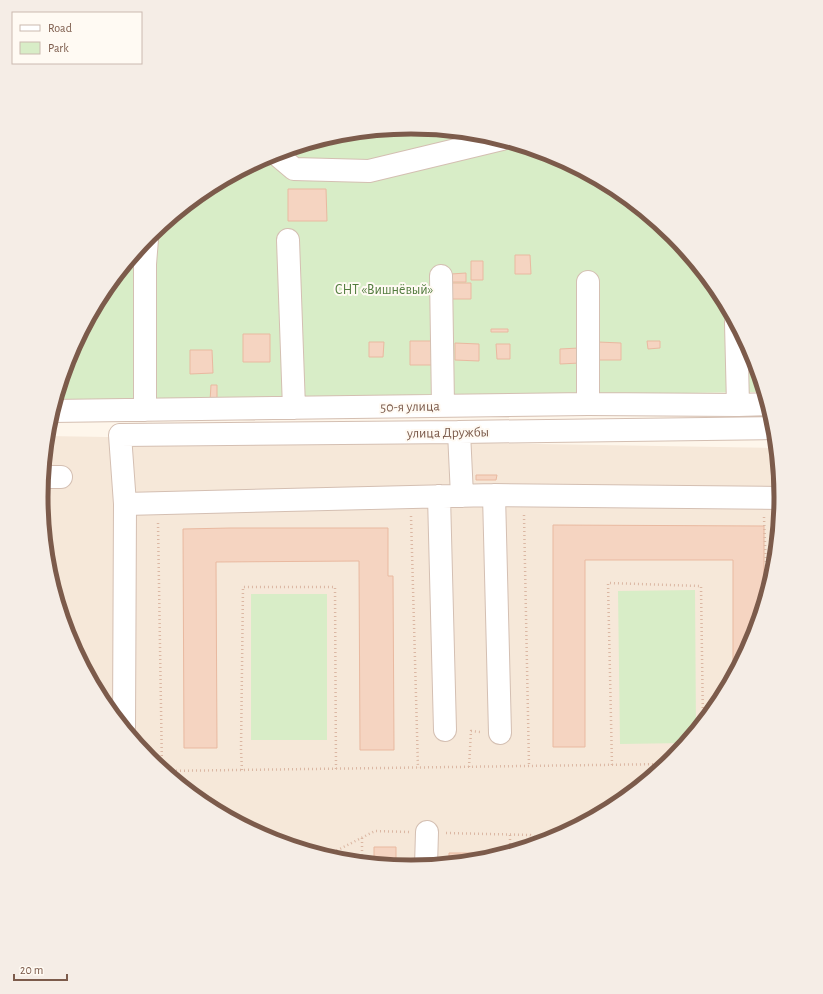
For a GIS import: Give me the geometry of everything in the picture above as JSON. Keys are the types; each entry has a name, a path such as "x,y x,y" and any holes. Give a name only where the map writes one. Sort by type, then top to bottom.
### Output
{"street":[{"path":"281,158 294,169 369,171 490,142"},
{"path":"288,240 294,408"},
{"path":"145,410 146,248"},
{"path":"441,276 443,406"},
{"path":"588,282 588,404"},
{"path":"736,333 738,405"},
{"name":"50-я улица","path":"58,411 588,404 763,404"},
{"name":"улица Дружбы","path":"125,504 120,435 768,428"},
{"path":"459,432 462,496"},
{"path":"494,495 500,733"},
{"path":"124,719 125,504 157,502 494,495 773,498"},
{"path":"439,496 445,730"},
{"path":"426,860 427,832"}],"path":[{"path":"524,496 528,766"},
{"path":"410,497 418,768"},
{"path":"769,562 773,498"},
{"path":"157,502 162,761"},
{"path":"612,765 608,583 701,586 703,714"},
{"path":"242,770 243,587 335,587 336,769"},
{"path":"469,767 471,731 500,733"},
{"path":"173,771 658,764"},
{"path":"510,834 510,847"},
{"path":"362,838 362,857"}],"shaded area":[{"path":"53,436 772,448 775,497 772,544 768,568 756,614 738,658 714,699 685,737 669,754 633,785 613,799 593,812 551,833 506,848 482,854 435,860 388,860 341,854 317,848 272,833 230,812 210,799 190,785 154,754 138,737 109,699 85,658 67,614 55,568 51,544 48,497"}],"green space":[{"name":"СНТ «Вишнёвый»","path":"388,134 435,134 482,140 506,146 551,161 593,182 613,195 633,209 669,240 700,276 714,295 738,336 760,392 61,401 67,380 85,336 109,295 138,257 154,240 190,209 230,182 272,161 317,146 341,140"},
{"path":"695,590 696,723 679,743 620,744 618,591"},
{"path":"251,594 327,594 327,740 251,740"}],"building":[{"path":"288,189 326,189 327,221 288,221"},
{"path":"515,255 530,255 531,274 515,274"},
{"path":"471,261 483,261 483,280 471,280"},
{"path":"466,273 466,282 451,282 451,274"},
{"path":"449,283 471,283 471,299 449,299"},
{"path":"491,329 508,329 508,332 491,332"},
{"path":"243,334 270,334 270,362 243,362"},
{"path":"410,341 438,341 437,365 410,365"},
{"path":"647,341 660,341 660,348 648,349"},
{"path":"369,342 384,342 383,357 369,357"},
{"path":"598,342 621,343 621,360 598,360"},
{"path":"455,343 479,344 479,361 455,360"},
{"path":"496,344 510,344 510,359 497,359"},
{"path":"579,348 580,363 560,364 560,349"},
{"path":"190,350 212,350 213,373 190,374"},
{"path":"211,385 217,385 217,401 210,401"},
{"path":"476,475 497,475 496,480 476,480"},
{"path":"553,525 764,526 763,591 756,614 733,667 733,560 585,560 585,747 553,747"},
{"path":"388,528 388,576 393,576 394,750 360,750 359,561 216,562 217,748 184,748 183,529"},
{"path":"374,847 396,847 396,860 374,858"},
{"path":"449,853 486,853 482,854 449,858"}]}
